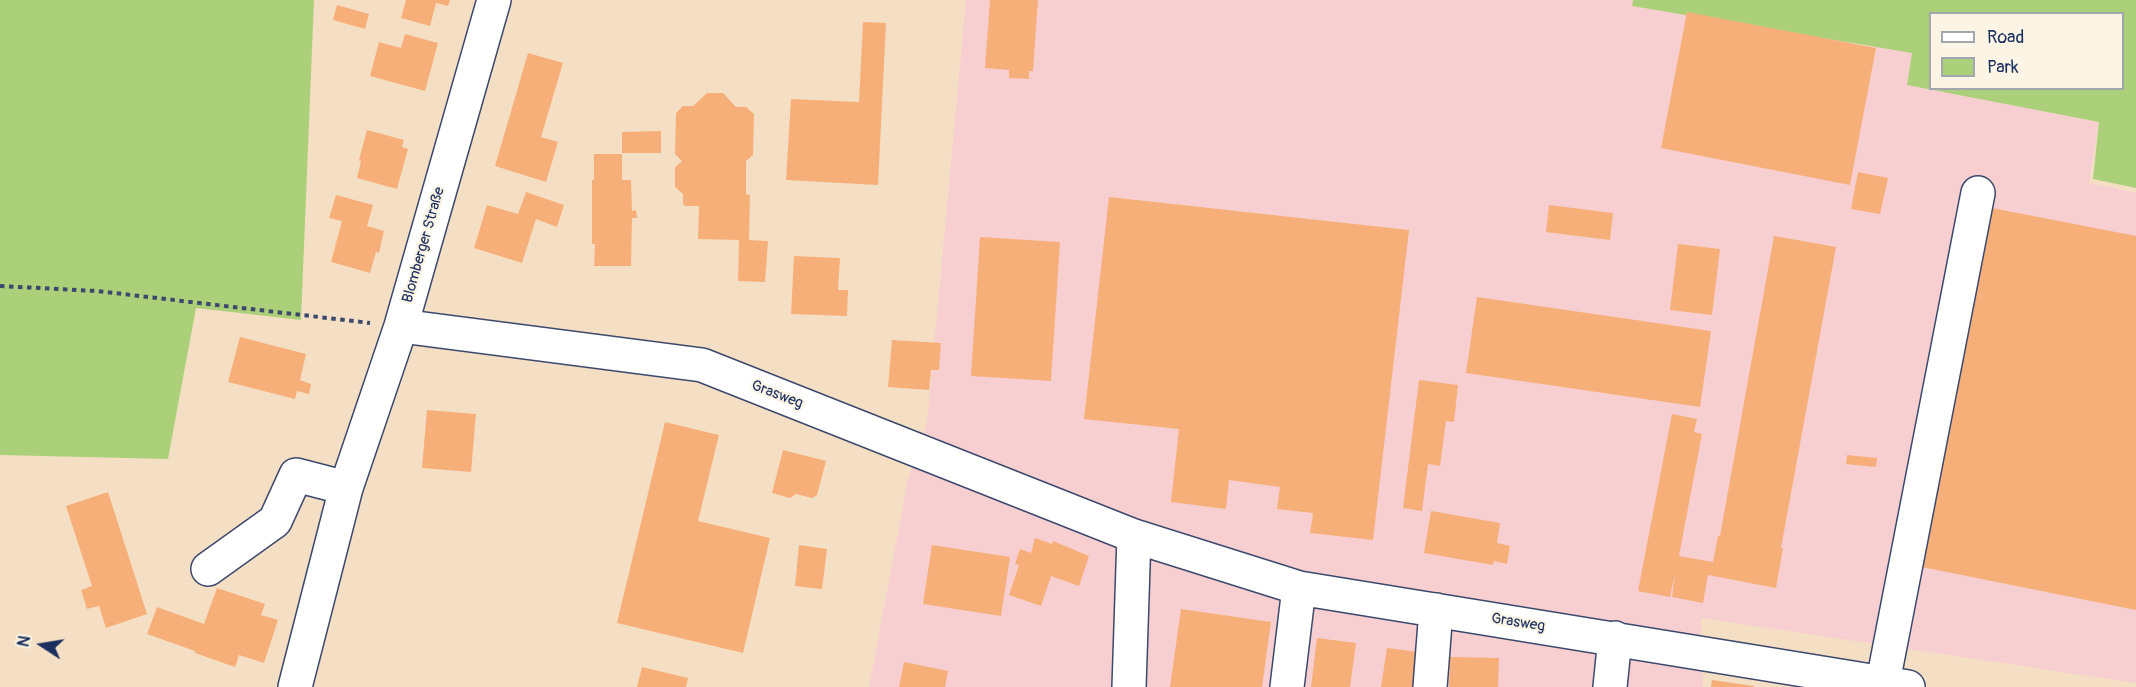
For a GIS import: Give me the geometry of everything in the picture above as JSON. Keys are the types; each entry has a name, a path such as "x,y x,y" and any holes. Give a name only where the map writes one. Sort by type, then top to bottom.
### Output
{"street":[{"name":"Blomberger Straße","path":"295,687 346,488 401,326 494,0"},
{"path":"1900,686 1978,193"},
{"name":"Grasweg","path":"401,326 702,365 1134,536 1299,588 1900,686"},
{"path":"208,569 275,521 296,475 346,488"},
{"path":"1129,687 1134,536"},
{"path":"1287,687 1299,588"},
{"path":"1430,687 1436,610"},
{"path":"1610,687 1615,638"}],"path":[{"path":"0,286 97,291 401,326"}],"shaded area":[{"path":"966,0 1633,0 1632,6 1912,53 1908,85 2099,122 2089,183 2136,193 2136,683 1701,618 1703,687 869,687 908,479 927,423"}],"green space":[{"path":"0,0 314,0 301,320 196,308 168,459 0,455"},
{"path":"1633,0 2136,0 2136,188 2093,179 2099,122 1933,90 2124,90 2124,12 1929,12 1929,89 1907,85 1912,53 1632,6"}],"building":[{"path":"406,0 450,0 448,6 436,3 430,26 401,18"},
{"path":"990,0 1038,0 1033,71 1029,71 1029,79 1009,78 1009,70 985,68"},
{"path":"337,5 369,14 365,29 333,20"},
{"path":"1687,12 1876,48 1850,185 1661,148"},
{"path":"863,22 886,23 878,185 786,180 791,99 859,102"},
{"path":"405,34 438,43 425,91 370,76 379,42 401,48"},
{"path":"528,53 563,63 541,137 558,142 546,182 495,166"},
{"path":"707,93 723,93 736,107 746,107 754,114 753,155 746,161 746,194 750,195 749,240 768,241 765,282 738,281 739,240 698,239 699,206 685,206 683,194 675,187 675,167 682,161 675,154 676,113 683,106 693,106"},
{"path":"367,130 404,140 402,147 408,149 397,189 357,178"},
{"path":"661,131 661,153 622,153 622,132"},
{"path":"594,154 622,154 622,180 631,180 632,211 636,210 637,218 632,218 631,266 594,266 592,180 594,180"},
{"path":"1858,172 1888,178 1880,214 1851,209"},
{"path":"526,192 564,205 557,227 536,219 522,263 474,248 487,205 518,214"},
{"path":"336,195 373,205 367,226 384,231 379,253 376,252 370,273 331,262 342,221 329,218"},
{"path":"1109,197 1409,230 1373,540 1310,533 1313,513 1277,509 1280,487 1229,480 1226,509 1171,502 1179,429 1084,419"},
{"path":"1549,205 1613,213 1610,240 1546,232"},
{"path":"1987,207 2136,236 2136,610 1917,566"},
{"path":"1774,236 1836,247 1781,548 1783,548 1776,588 1708,575 1703,603 1672,597 1675,574 1670,597 1638,591 1672,414 1697,419 1694,432 1702,434 1679,556 1713,562 1718,536 1720,536"},
{"path":"980,237 1060,242 1051,381 971,376"},
{"path":"1678,244 1720,249 1712,315 1670,310"},
{"path":"794,256 840,258 838,290 848,290 847,316 791,314"},
{"path":"1477,297 1711,331 1700,407 1466,373"},
{"path":"240,337 306,354 300,380 311,384 309,394 297,391 295,399 228,382"},
{"path":"892,340 941,343 939,370 931,370 929,390 888,387"},
{"path":"1419,380 1458,385 1454,422 1446,421 1440,466 1428,464 1422,511 1403,508"},
{"path":"427,410 476,414 471,472 422,468"},
{"path":"665,422 719,435 698,521 770,538 743,653 617,623"},
{"path":"783,450 826,461 817,495 812,498 796,494 790,498 772,493"},
{"path":"1847,455 1877,458 1876,467 1846,464"},
{"path":"108,492 147,614 106,628 99,606 87,609 81,590 92,586 66,506"},
{"path":"1431,511 1500,523 1497,543 1510,546 1507,564 1494,561 1493,565 1424,553"},
{"path":"1035,538 1052,544 1053,541 1089,556 1079,586 1051,576 1041,606 1009,595 1019,565 1015,564 1020,549 1031,553"},
{"path":"799,545 827,549 822,589 795,586"},
{"path":"932,545 1010,557 1001,616 923,604"},
{"path":"217,588 265,604 261,615 278,620 264,663 239,655 235,667 147,634 157,607 204,624"},
{"path":"1181,609 1271,622 1262,687 1170,687"},
{"path":"1317,638 1356,643 1350,687 1311,687"},
{"path":"1387,648 1419,652 1414,687 1381,687"},
{"path":"1450,657 1499,658 1498,687 1449,687"},
{"path":"904,662 948,671 945,687 899,687"},
{"path":"642,667 688,678 686,687 637,687"},
{"path":"1712,680 1754,686 1754,687 1711,687"}]}
